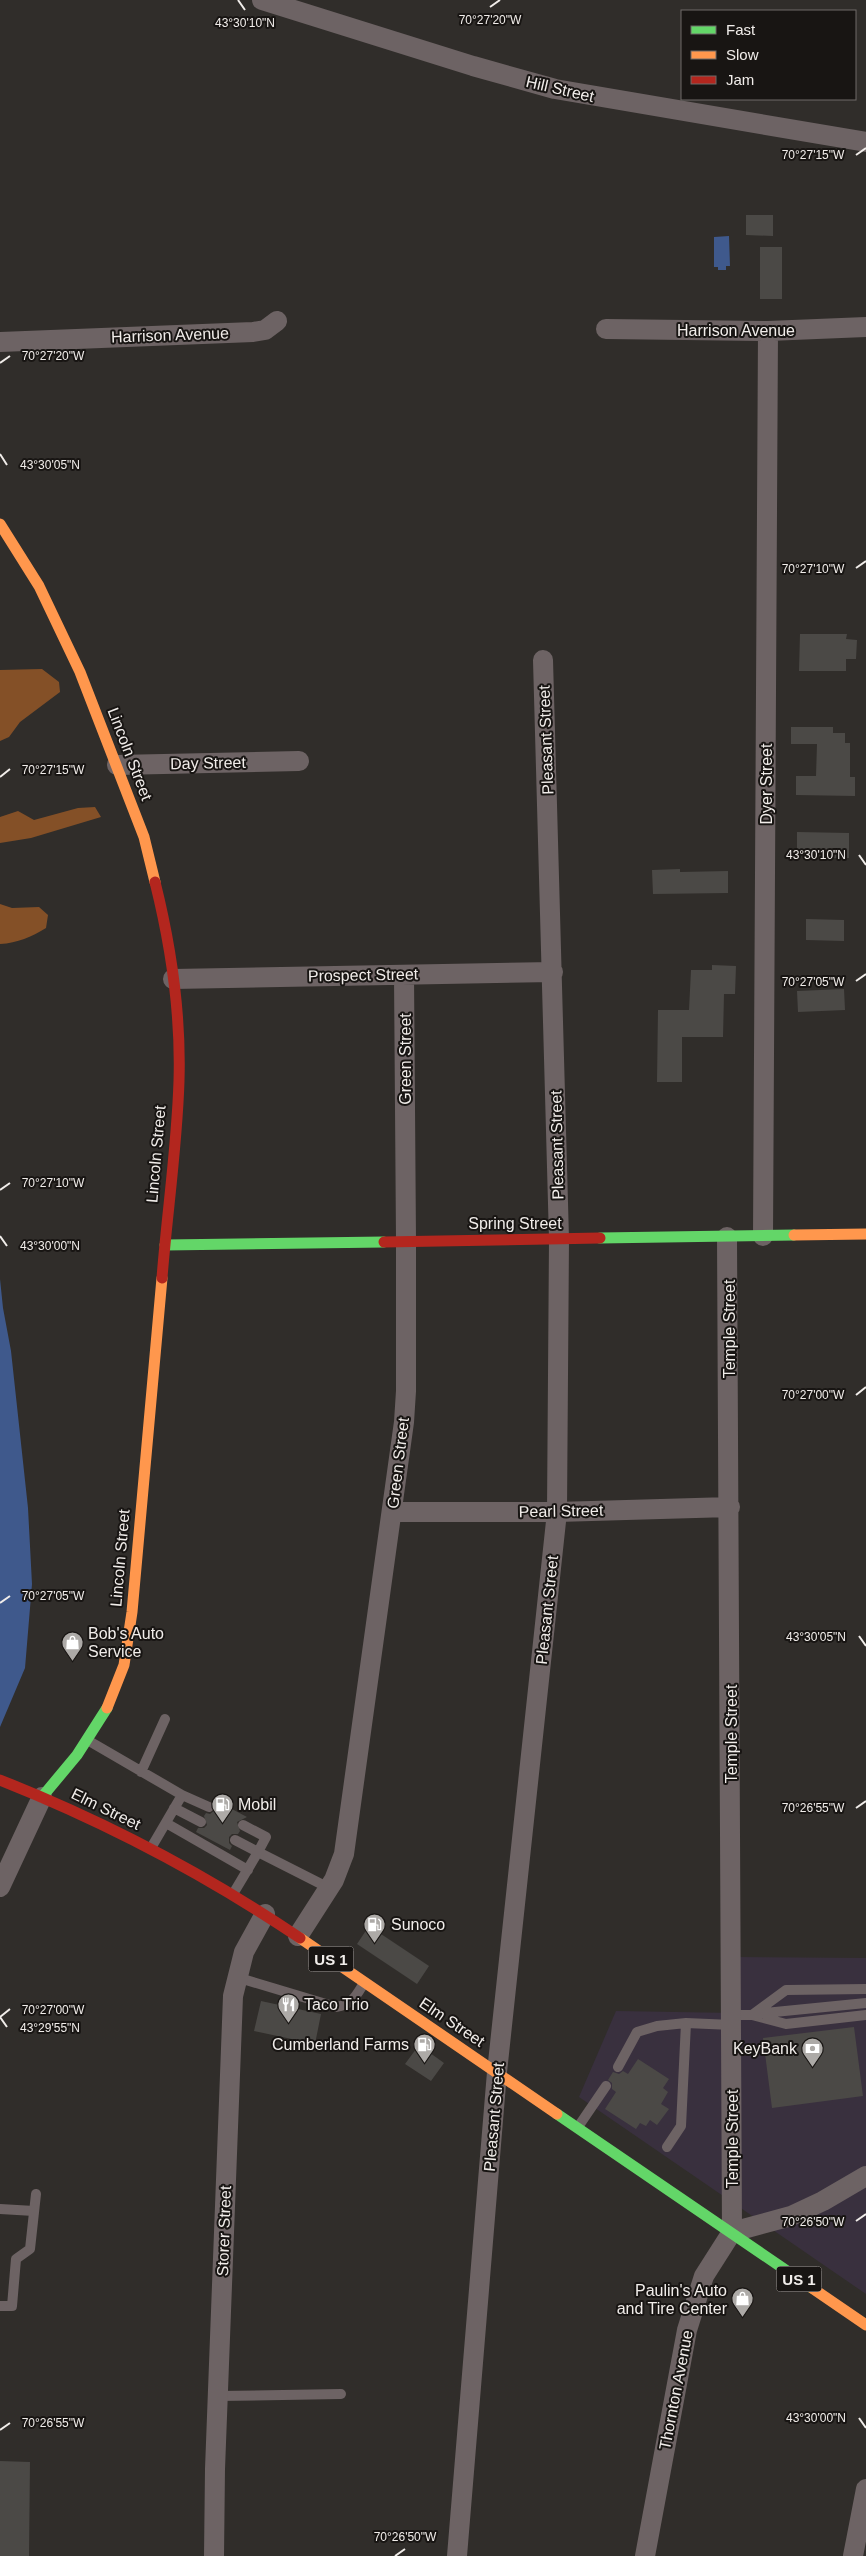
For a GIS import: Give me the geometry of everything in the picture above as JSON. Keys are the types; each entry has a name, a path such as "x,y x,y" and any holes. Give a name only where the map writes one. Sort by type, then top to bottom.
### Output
{"street":[{"name":"Hill Street","path":"262,0 473,66 555,89 866,142"},
{"name":"Harrison Avenue","path":"0,342 253,332 265,330 278,322"},
{"name":"Harrison Avenue","path":"606,329 768,331 866,327"},
{"name":"Dyer Street","path":"763,1236 768,331"},
{"name":"Lincoln Street","path":"0,524 47,602 80,672 117,765 151,862 168,935 179,1048 179,1082 165,1245 127,1649 118,1683 106,1708 64,1773 42,1797"},
{"name":"Pleasant Street","path":"457,2556 497,2072 557,1512 559,1239 543,660"},
{"name":"Day Street","path":"117,765 300,761"},
{"name":"Prospect Street","path":"173,979 553,972"},
{"name":"Green Street","path":"298,1936 329,1888 344,1854 405,1408 404,975"},
{"name":"Spring Street","path":"165,1245 866,1234"},
{"name":"Temple Street","path":"727,1237 739,2018 732,2232"},
{"name":"Pearl Street","path":"392,1512 557,1512 730,1507"},
{"name":"Elm Street","path":"0,1780 72,1809 150,1848 265,1914 866,2325"},
{"path":"0,1887 42,1797"},
{"name":"Storer Street","path":"214,2556 233,1996 236,1977 244,1952 265,1914"},
{"path":"732,2232 791,2216 823,2201 866,2176"},
{"name":"Thornton Avenue","path":"645,2556 687,2330 704,2276 732,2232"},
{"path":"853,2556 866,2489"}],"lane":[{"path":"141,1772 165,1719"},
{"path":"86,1739 182,1795 208,1807"},
{"path":"150,1848 182,1795"},
{"path":"174,1808 201,1822"},
{"path":"166,1823 248,1870"},
{"path":"233,1894 266,1837 243,1825"},
{"path":"235,1840 329,1888"},
{"path":"236,1977 336,2007 345,2006 353,2001 364,1982"},
{"path":"739,2018 786,1990 866,1989"},
{"path":"621,2069 637,2032 657,2026 866,2003"},
{"path":"739,2018 786,2024 866,2015"},
{"path":"667,2147 681,2126 686,2023"},
{"path":"578,2127 609,2087"},
{"path":"0,2306 12,2306 16,2259 30,2249 36,2194"},
{"path":"0,2209 34,2211"},
{"path":"218,2396 341,2394"}],"shaded area":[{"path":"42,669 59,682 60,692 20,722 9,737 0,741 0,670"},
{"path":"95,807 101,817 31,838 0,843 0,817 18,811 34,820 78,808"},
{"path":"0,904 12,908 39,907 48,915 46,928 24,939 0,944"},
{"path":"736,1957 866,1958 866,2294 579,2097 616,2011 736,2013"}],"water":[{"path":"729,236 730,266 726,266 726,270 718,270 718,267 714,267 714,237"},
{"path":"0,1279 11,1351 28,1508 32,1584 25,1668 0,1727"}],"building":[{"path":"746,215 773,215 773,236 746,235"},
{"path":"760,247 782,247 782,299 760,299"},
{"path":"800,634 847,634 846,639 857,640 856,659 846,659 846,671 799,671"},
{"path":"791,727 833,727 833,733 845,733 845,743 850,743 850,777 855,777 855,796 796,795 796,776 816,776 817,744 791,744"},
{"path":"797,832 849,833 849,858 831,858 831,850 797,849"},
{"path":"680,869 680,872 728,871 728,893 653,894 652,870"},
{"path":"806,919 844,920 844,941 806,940"},
{"path":"712,965 736,966 735,994 724,994 723,1037 682,1037 682,1082 657,1082 658,1010 689,1010 691,970 712,970"},
{"path":"844,989 845,1010 798,1012 797,991"},
{"name":"Mobil","path":"213,1799 247,1817 237,1822 240,1831 238,1834 232,1834 229,1837 229,1843 232,1846 230,1850 196,1832 198,1828 204,1828 207,1825 204,1816 206,1813 210,1814 215,1810"},
{"path":"369,1926 429,1966 417,1984 357,1944"},
{"name":"Taco Trio","path":"261,2001 321,2014 315,2044 254,2031"},
{"name":"KeyBank","path":"854,2027 863,2096 772,2108 763,2038"},
{"name":"Cumberland Farms","path":"419,2045 444,2063 431,2081 405,2064"},
{"path":"638,2059 669,2079 663,2088 668,2092 661,2104 669,2109 657,2125 650,2120 646,2126 640,2123 636,2129 605,2109 616,2092 612,2089 612,2083 608,2080 613,2072 619,2074 623,2071 628,2074"},
{"path":"0,2461 30,2462 29,2556 0,2556"}],"traffic: fast":[{"path":"600,1238 794,1235"},
{"path":"165,1245 384,1242"},
{"path":"42,1797 77,1755 107,1708"},
{"path":"557,2114 812,2288"}],"traffic: slow":[{"path":"0,524 39,586 80,672 144,837 155,882"},
{"path":"794,1235 866,1234"},
{"path":"107,1708 124,1665 132,1612 162,1278"},
{"path":"300,1938 557,2114"},
{"path":"812,2288 866,2325"}],"traffic: jam":[{"path":"155,882 166,931 174,981 179,1056 176,1130 162,1278"},
{"path":"384,1242 600,1238"},
{"path":"0,1780 78,1813 154,1851 228,1892 300,1938"}],"place":[{"name":"Bob's Auto Service","path":"72,1661"},
{"name":"Mobil","path":"222,1823"},
{"name":"Sunoco","path":"375,1943"},
{"name":"Taco Trio","path":"288,2023"},
{"name":"Cumberland Farms","path":"425,2063"},
{"name":"KeyBank","path":"813,2067"},
{"name":"Paulin's Auto and Tire Center","path":"743,2318"}]}
